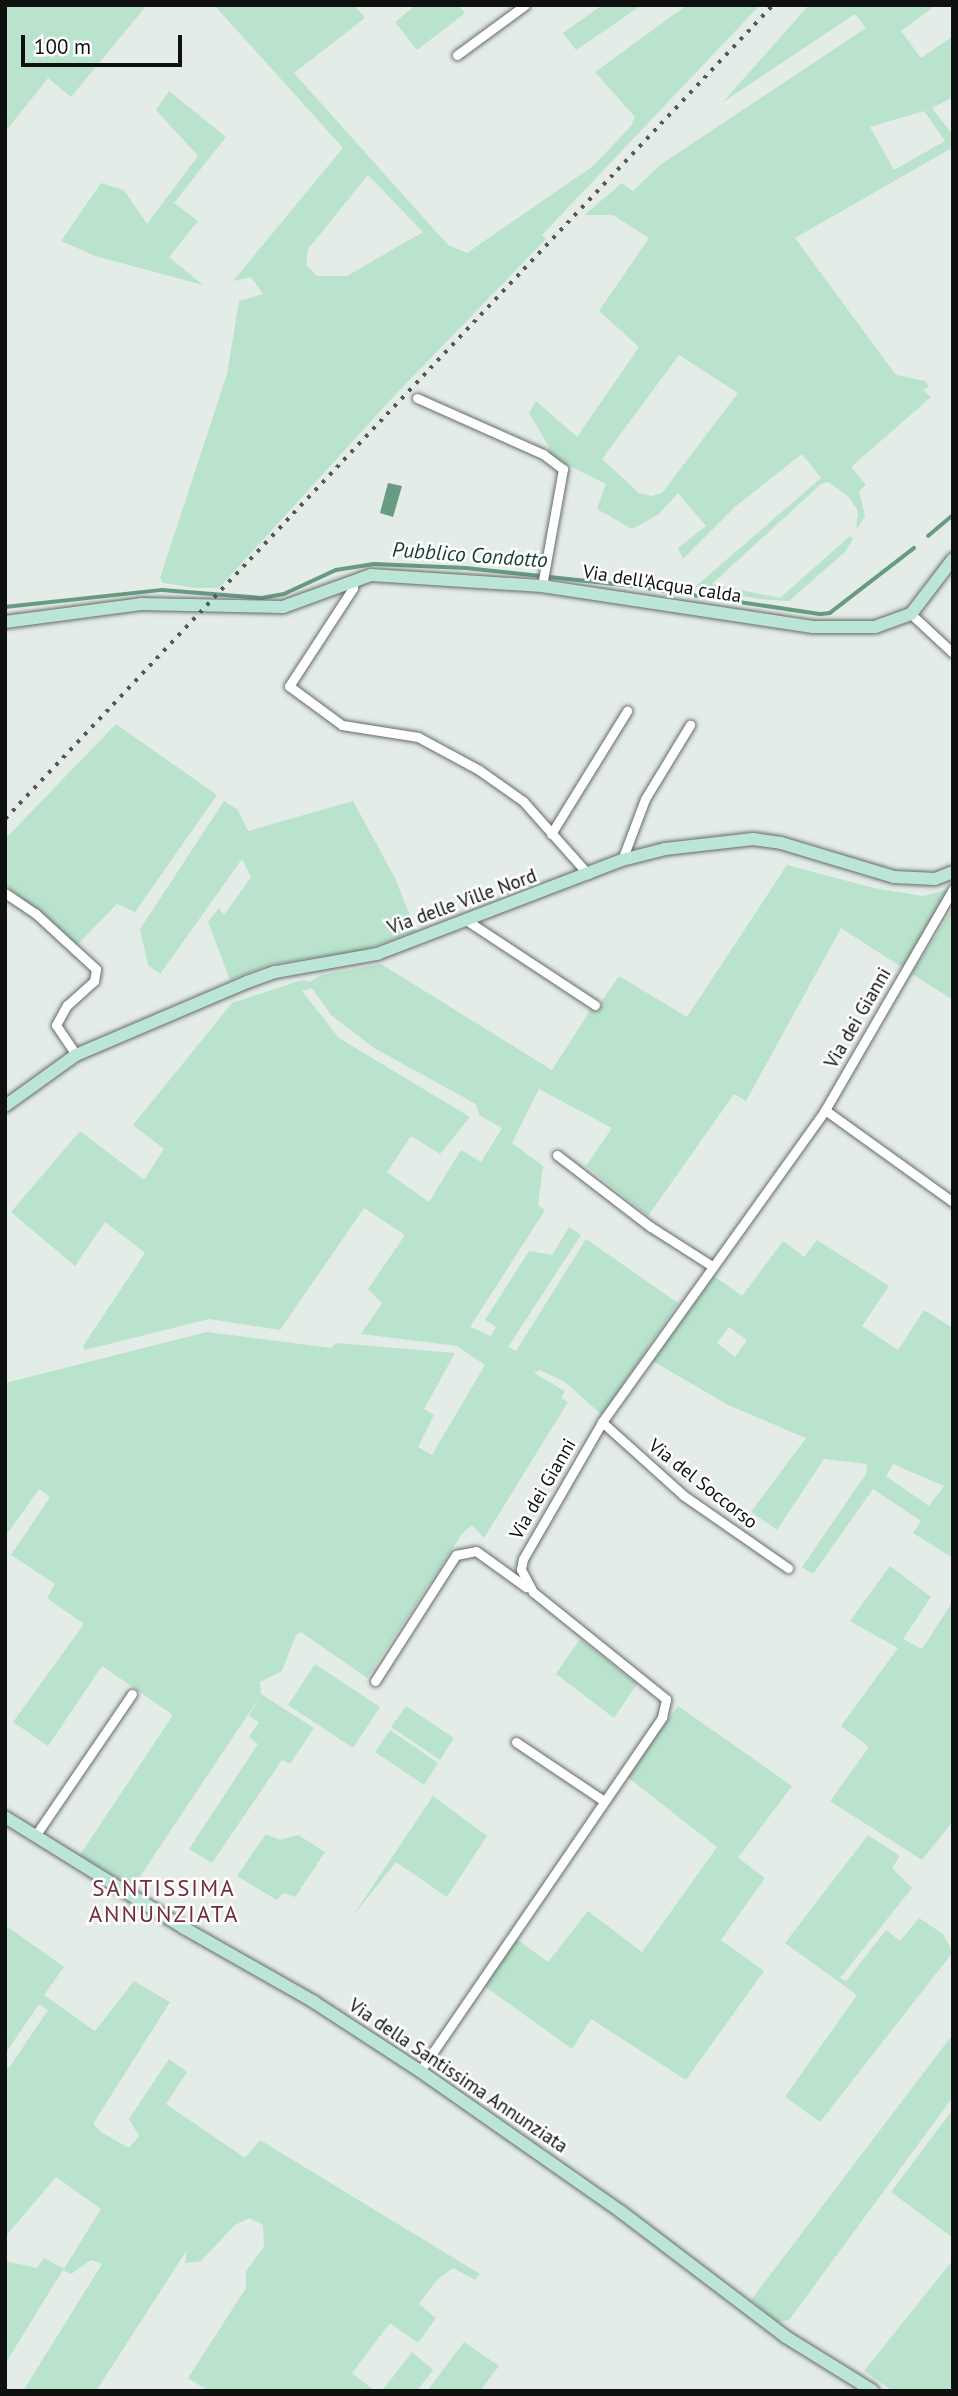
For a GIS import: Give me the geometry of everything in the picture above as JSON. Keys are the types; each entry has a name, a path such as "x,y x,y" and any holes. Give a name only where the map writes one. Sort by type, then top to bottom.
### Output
{"street":[{"path":"457,55 525,5"},
{"path":"417,398 543,454 563,469 542,583"},
{"path":"953,559 911,614 953,653"},
{"name":"Via dell'Acqua calda","path":"5,622 141,604 267,609 371,575 542,583 813,627 875,627 911,614"},
{"path":"354,580 353,588 289,686 342,725 418,737 479,770 523,802 588,874"},
{"path":"551,834 627,711"},
{"path":"622,860 645,799 690,725"},
{"name":"Via delle Ville Nord","path":"5,1106 76,1055 150,1020 275,972 377,954 469,922 622,860 676,847 753,839 781,843 894,877 935,878 953,872"},
{"name":"Via dei Gianni","path":"533,1592 521,1569 523,1559 602,1422 825,1110 953,890"},
{"path":"5,893 35,913 96,968 94,981 67,1005 56,1025 76,1055"},
{"path":"469,922 595,1005"},
{"path":"825,1110 953,1202"},
{"path":"557,1155 651,1227 712,1266"},
{"name":"Via del Soccorso","path":"602,1422 683,1495 788,1569"},
{"path":"375,1681 456,1555 476,1551 533,1592 666,1699 662,1717 420,2071"},
{"path":"35,1836 132,1694"},
{"path":"516,1742 604,1801"},
{"name":"Via della Santissima Annunziata","path":"5,1817 314,2001 420,2071 620,2211 786,2337 873,2391"}],"shaded area":[{"path":"5,5 147,5 71,97 48,78 5,132"},
{"path":"214,5 354,5 365,18 294,73 448,245 467,253 593,166 631,126 635,117 595,72 687,5 760,5 542,235 546,239 394,396 219,588 163,583 160,578 227,374 239,301 263,294 251,277 233,281 343,148","holes":["368,175 423,232 347,276 317,276 306,265 308,249"]},
{"path":"416,5 458,5 465,13 417,50 395,22"},
{"path":"602,5 642,5 576,50 563,33"},
{"path":"809,5 936,5 901,31 921,58 953,36 953,97 932,108 953,135 953,152 950,149 795,238 896,375 925,381 929,387 923,390 931,397 851,467 866,485 859,491 865,516 856,530 858,511 848,496 828,482 821,484 712,584 780,598 850,536 853,539 846,551 789,601 759,599 695,587 821,478 802,454 736,506 683,559 678,548 706,526 678,493 658,515 632,529 597,509 606,484 549,456 549,447 529,413 536,401 577,437 639,347 599,311 649,238 613,215 584,215 622,183 633,191 660,165 866,28 855,14 723,102","holes":["924,111 945,141 894,170 870,127","679,355 738,393 662,493 651,496 639,493 602,459"]},
{"path":"169,91 226,137 174,203 198,221 169,257 203,285 95,256 61,241 101,183 124,190 147,224 198,156 156,110"},
{"path":"388,483 402,486 393,517 380,513"},
{"path":"116,724 217,795 135,912 117,904 76,946 5,884 5,839"},
{"path":"224,801 237,809 248,831 353,801 395,878 416,931 360,951 270,964 230,980 208,922 219,908 224,915 251,877 242,859 160,974 148,965 140,929"},
{"path":"787,865 874,888 923,896 948,890 903,968 841,928 746,1101 734,1094 648,1216 586,1166 612,1128 539,1089 512,1143 543,1166 538,1205 545,1210 470,1327 491,1336 496,1327 485,1320 529,1251 552,1255 569,1227 581,1235 508,1347 516,1351 586,1239 678,1303 602,1415 565,1382 540,1370 534,1373 565,1391 561,1398 568,1402 484,1538 472,1525 462,1534 367,1678 301,1632 296,1635 282,1671 260,1682 261,1694 314,1728 290,1764 282,1760 212,1863 189,1849 258,1744 249,1737 259,1722 249,1716 261,1695 133,1887 80,1855 173,1715 102,1666 48,1746 13,1722 84,1624 47,1598 55,1584 11,1555 50,1497 39,1489 5,1537 5,1383 207,1332 331,1348 336,1343 455,1353 424,1409 434,1415 418,1447 432,1455 485,1365 457,1346 361,1334 382,1303 368,1289 405,1235 364,1208 280,1330 209,1319 85,1350 83,1346 145,1253 105,1222 75,1266 11,1212 80,1131 144,1180 164,1149 133,1125 232,1003 302,980 310,982 321,975 381,964 552,1070 591,1009 595,1011 619,976 687,1017","holes":["312,988 331,1015 374,1048 476,1104 479,1115 502,1128 481,1162 461,1150 429,1202 387,1172 411,1136 440,1154 470,1117 339,1038 302,991"]},
{"path":"953,908 953,1000 912,974"},
{"path":"817,1240 889,1286 862,1326 898,1350 924,1310 953,1328 953,1558 913,1533 921,1521 873,1489 813,1574 802,1567 866,1474 867,1464 824,1459 777,1530 751,1512 806,1438 728,1405 653,1361 714,1276 742,1296 783,1241 804,1257","holes":["729,1327 747,1340 735,1357 717,1343","893,1464 944,1486 929,1506 886,1476"]},
{"path":"890,1566 931,1597 903,1639 922,1649 953,1601 953,1821 922,1860 830,1801 869,1747 841,1726 898,1648 850,1621"},
{"path":"580,1639 637,1684 614,1718 556,1674"},
{"path":"315,1664 380,1707 353,1748 288,1705"},
{"path":"406,1706 454,1738 440,1760 391,1727"},
{"path":"678,1706 792,1786 738,1858 765,1878 721,1940 764,1971 686,2080 591,2019 572,2049 483,1985 515,1938 548,1962 588,1911 642,1952 717,1847 626,1776"},
{"path":"390,1730 438,1763 424,1785 375,1752"},
{"path":"433,1796 487,1836 447,1897 396,1862 352,1917"},
{"path":"266,1834 280,1840 298,1835 325,1852 295,1897 283,1893 277,1900 237,1876"},
{"path":"868,1835 900,1856 892,1868 912,1888 840,1978 846,1981 886,1930 900,1941 919,1918 943,1934 953,1952 820,2122 785,2097 857,1995 785,1943"},
{"path":"5,1925 64,1967 44,1995 95,2031 134,1981 170,2002 93,2124 101,2132 129,2148 139,2136 129,2119 169,2059 187,2072 166,2104 245,2158 260,2140 480,2274 475,2280 453,2268 436,2281 419,2304 436,2318 418,2343 390,2323 352,2373 375,2391 209,2391 188,2378 246,2288 246,2271 264,2247 263,2225 249,2218 235,2225 201,2261 185,2263 187,2250 96,2391 23,2391 102,2264 91,2260 71,2274 63,2270 5,2364 5,2261 37,2268 44,2258 64,2269 101,2209 56,2177 5,2237 5,2066 9,2068 48,2010 39,2004 5,2054"},
{"path":"953,2034 953,2097 789,2320 778,2322 751,2300"},
{"path":"953,2109 953,2238 891,2192"},
{"path":"953,2260 953,2391 893,2391 864,2371"},
{"path":"464,2342 499,2366 480,2391 427,2391"},
{"path":"412,2352 433,2370 417,2391 382,2391"}],"waterway":[{"name":"Pubblico Condotto","path":"928,536 953,515"},
{"name":"Pubblico Condotto","path":"5,607 162,590 262,598 284,594 336,570 374,564 466,568 626,585 821,614 830,613 914,548"}],"railway":[{"path":"5,819 773,5"}],"district":[{"name":"SANTISSIMA ANNUNZIATA","path":"164,1901"}]}
